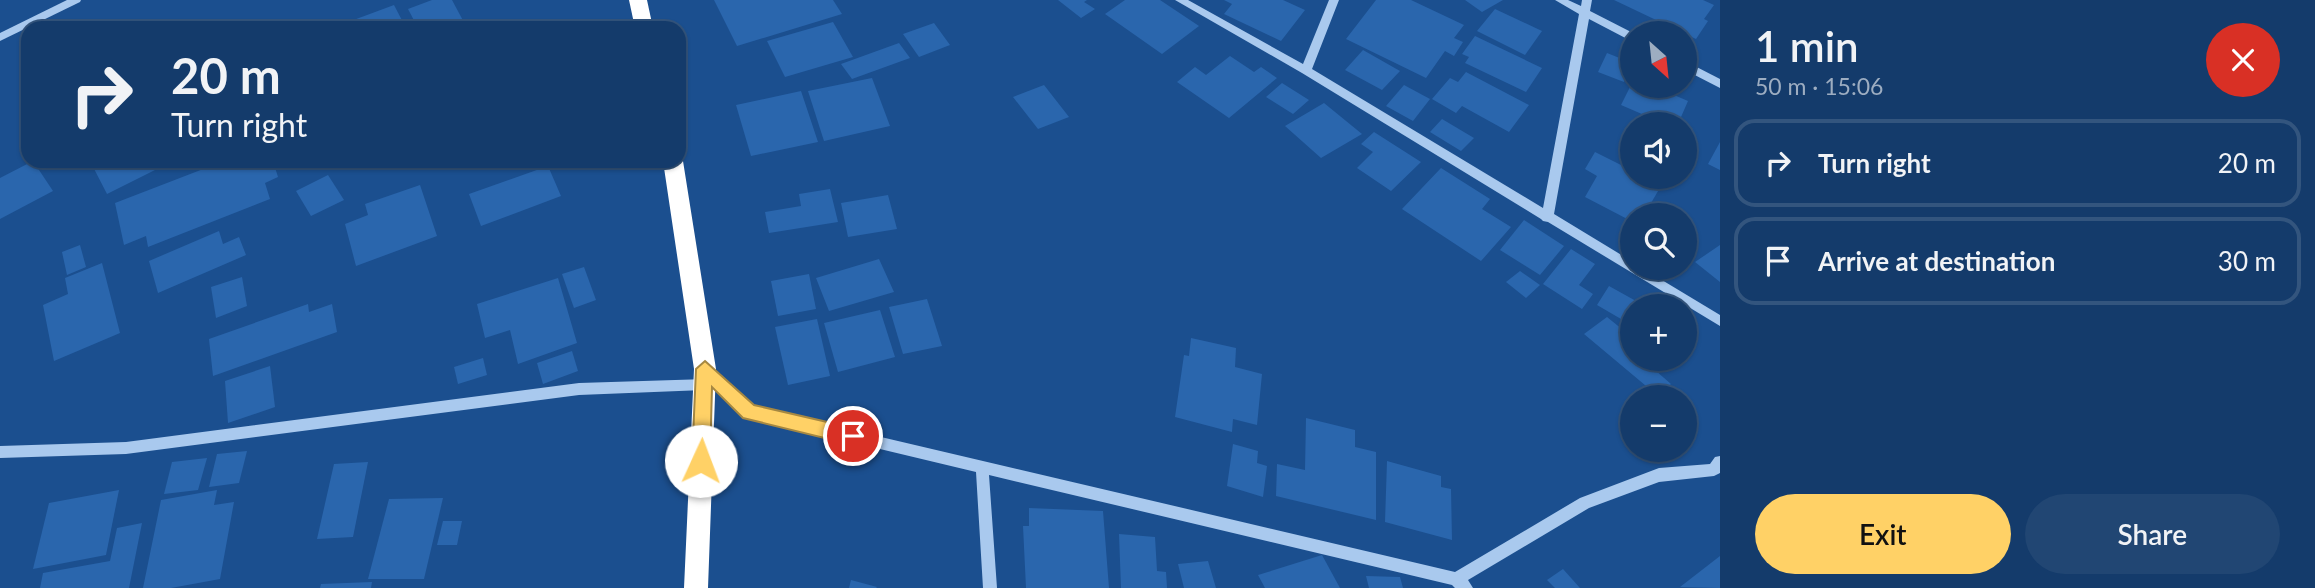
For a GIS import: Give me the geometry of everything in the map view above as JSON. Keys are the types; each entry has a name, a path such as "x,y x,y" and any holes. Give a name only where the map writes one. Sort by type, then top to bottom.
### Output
{"highway":[{"path":"638,0 643,21"},
{"path":"674,168 704,376 696,588"}],"street":[{"path":"33,21 76,0"},
{"path":"1180,0 1306,70 1720,321"},
{"path":"1306,70 1334,0"},
{"path":"1560,0 1620,31"},
{"path":"1547,218 1587,0"},
{"path":"0,37 21,27"},
{"path":"1698,72 1720,84"},
{"path":"0,452 126,448 579,389 704,376 750,412 1461,584 1585,503 1659,475 1714,470 1720,462"},
{"path":"982,467 990,588"}],"building":[{"path":"432,0 452,0 463,21 414,21 408,9"},
{"path":"714,0 833,0 842,14 737,46"},
{"path":"1058,0 1087,0 1084,2 1095,9 1081,18"},
{"path":"1125,0 1160,0 1199,26 1162,54 1105,14"},
{"path":"1224,0 1283,0 1305,10 1281,41 1224,14 1232,4"},
{"path":"1376,0 1411,0 1464,25 1454,38 1463,42 1454,56 1445,51 1426,78 1346,39"},
{"path":"1465,0 1503,0 1482,12"},
{"path":"1614,0 1703,0 1714,5 1704,19 1708,21 1698,36 1698,21 1658,21"},
{"path":"394,5 402,21 351,21"},
{"path":"1495,9 1542,31 1525,55 1477,31"},
{"path":"833,22 853,57 785,77 767,41"},
{"path":"934,23 950,45 919,57 903,34"},
{"path":"1475,36 1542,68 1526,92 1465,63 1469,57 1462,54"},
{"path":"899,43 910,58 852,79 841,64"},
{"path":"1363,50 1400,71 1382,90 1345,70"},
{"path":"1607,53 1620,58 1620,80 1598,72"},
{"path":"1230,56 1254,72 1261,67 1277,78 1229,118 1177,82 1195,67 1206,75"},
{"path":"1466,72 1529,105 1509,132 1462,106 1456,113 1432,99 1450,78 1458,82"},
{"path":"872,78 890,126 824,141 808,91"},
{"path":"1282,83 1309,100 1293,114 1266,97"},
{"path":"1044,85 1069,117 1038,129 1013,97"},
{"path":"1404,85 1430,99 1413,121 1386,106"},
{"path":"801,91 818,142 751,156 736,105"},
{"path":"1624,98 1681,98 1688,101 1683,112 1637,112 1621,105"},
{"path":"1324,103 1362,134 1321,158 1285,126"},
{"path":"1442,119 1474,138 1461,151 1430,132"},
{"path":"1374,132 1421,162 1391,191 1357,168 1373,152 1361,144"},
{"path":"1720,142 1720,170 1708,164"},
{"path":"1595,152 1620,164 1620,189 1659,189 1651,203 1620,203 1620,215 1585,197 1597,176 1585,169"},
{"path":"21,167 38,168 53,191 0,219 0,178"},
{"path":"94,168 159,168 107,194"},
{"path":"206,168 275,168 278,177 265,183 270,199 148,247 146,236 124,245 115,203"},
{"path":"549,168 561,196 481,226 469,194"},
{"path":"1441,168 1490,199 1482,209 1511,227 1481,261 1402,209"},
{"path":"328,175 344,200 311,216 296,191"},
{"path":"420,185 437,236 356,266 345,224 368,215 365,204"},
{"path":"830,189 838,222 769,233 765,212 801,206 799,194"},
{"path":"888,195 897,229 848,237 841,203"},
{"path":"1524,220 1564,246 1540,275 1500,250"},
{"path":"219,231 223,244 239,237 246,255 158,293 149,261"},
{"path":"80,245 86,267 67,275 62,252"},
{"path":"1720,245 1720,282 1697,264 1697,261"},
{"path":"1571,249 1595,264 1579,285 1593,294 1582,309 1543,284"},
{"path":"879,259 894,292 829,311 816,278"},
{"path":"102,263 120,333 54,361 43,305 68,294 65,278"},
{"path":"584,267 596,300 574,308 562,274"},
{"path":"1520,271 1540,285 1526,298 1506,282"},
{"path":"809,274 816,309 778,316 771,281"},
{"path":"242,277 247,306 216,318 211,287"},
{"path":"558,278 577,343 518,364 510,330 485,338 477,304"},
{"path":"1609,286 1623,294 1620,294 1620,318 1597,305"},
{"path":"927,299 942,346 903,354 889,307"},
{"path":"308,304 309,312 332,304 337,332 213,376 209,339"},
{"path":"880,310 895,357 838,372 824,323"},
{"path":"1607,317 1620,328 1620,364 1584,334"},
{"path":"817,319 830,376 788,385 775,327"},
{"path":"1191,338 1236,348 1235,367 1262,374 1257,425 1233,419 1232,432 1175,417 1184,355 1189,356"},
{"path":"572,351 578,371 543,384 537,363"},
{"path":"483,358 487,375 458,384 454,367"},
{"path":"270,366 275,407 228,423 225,381"},
{"path":"1628,371 1656,371 1671,384 1670,385 1645,385"},
{"path":"1306,418 1355,430 1355,447 1376,452 1376,520 1276,496 1277,464 1305,470"},
{"path":"1233,444 1258,451 1257,463 1267,466 1263,497 1227,486"},
{"path":"247,451 239,483 209,487 217,454"},
{"path":"207,458 198,490 164,494 172,462"},
{"path":"1387,461 1441,476 1441,487 1451,489 1452,540 1385,522"},
{"path":"368,462 353,537 317,539 334,464"},
{"path":"119,490 106,555 33,569 49,503"},
{"path":"217,490 214,505 234,502 220,579 171,588 143,588 161,500"},
{"path":"443,498 424,579 368,579 389,499"},
{"path":"1029,508 1103,511 1109,588 1026,588 1023,526 1029,526"},
{"path":"443,521 462,521 457,545 437,545"},
{"path":"142,523 129,588 40,588 43,573 110,561 117,528"},
{"path":"1119,534 1155,537 1157,571 1166,572 1167,588 1121,588"},
{"path":"1322,555 1340,588 1265,588 1258,575"},
{"path":"1720,556 1720,588 1680,587"},
{"path":"1208,561 1216,588 1184,588 1178,564"},
{"path":"1563,569 1580,588 1555,588 1547,580"},
{"path":"1366,576 1400,577 1403,588 1369,588"},
{"path":"851,580 877,587 849,588"},
{"path":"372,582 371,588 320,588 321,584"}],"route":[{"path":"701,461 705,369 750,412 853,436"}]}
